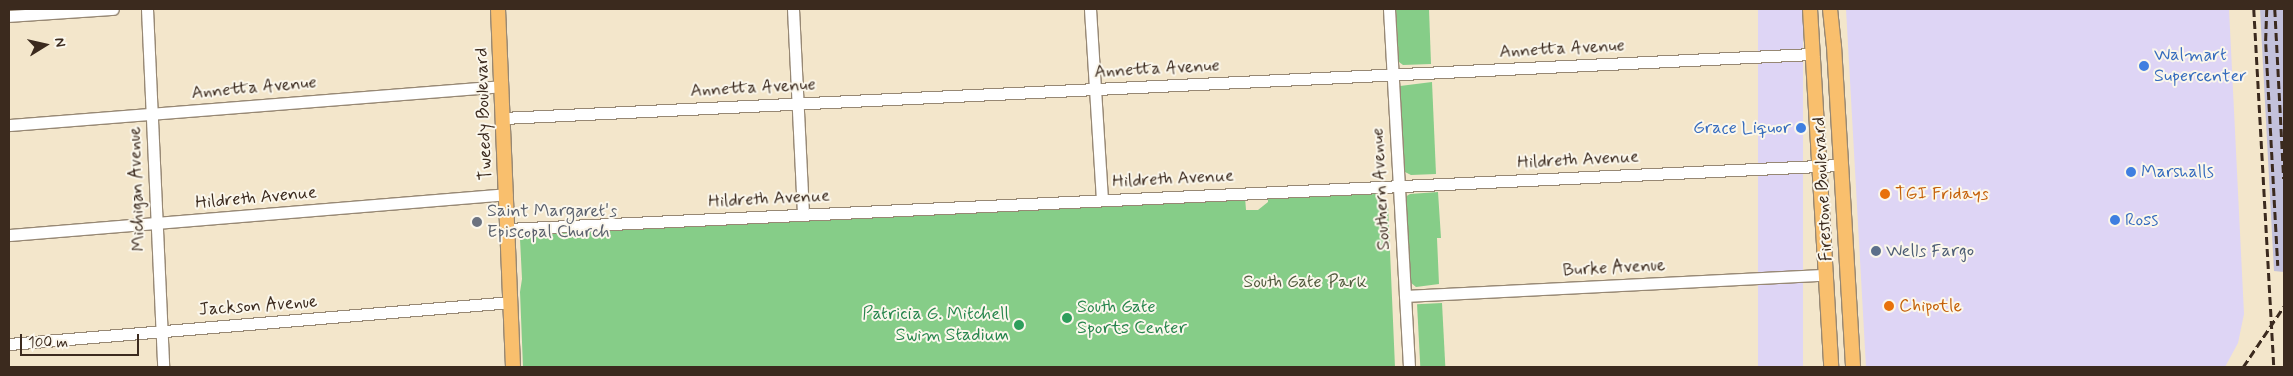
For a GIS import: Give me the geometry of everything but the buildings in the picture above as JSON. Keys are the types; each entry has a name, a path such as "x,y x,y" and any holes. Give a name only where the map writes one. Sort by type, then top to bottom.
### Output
{"main road":[{"name":"Tweedy Boulevard","path":"498,9 513,367"},
{"name":"Firestone Boulevard","path":"1810,9 1831,367"},
{"name":"Firestone Boulevard","path":"1830,9 1834,46 1852,367"}],"street":[{"path":"9,16 113,9"},
{"name":"Michigan Avenue","path":"147,9 163,367"},
{"path":"793,9 803,214"},
{"path":"1090,9 1102,200"},
{"name":"Southern Avenue","path":"1389,9 1397,186 1409,367"},
{"name":"Annetta Avenue","path":"503,118 1813,54"},
{"name":"Annetta Avenue","path":"9,126 501,86"},
{"name":"Hildreth Avenue","path":"507,229 1841,165"},
{"name":"Hildreth Avenue","path":"9,235 506,194"},
{"name":"Burke Avenue","path":"1405,296 1826,275"},
{"name":"Jackson Avenue","path":"9,344 511,302"}],"shaded area":[{"path":"1758,9 1803,9 1803,367 1758,367"},
{"path":"1846,9 2229,9 2244,314 2238,343 2225,367 1866,367"},
{"path":"2260,9 2284,9 2284,272 2274,271"}],"green space":[{"path":"1396,9 1429,9 1431,64 1403,65 1399,62"},
{"path":"1432,82 1436,174 1411,175 1405,172 1400,86"},
{"path":"1438,192 1441,238 1437,238 1439,284 1416,287 1410,282 1405,197 1410,194"},
{"name":"South Gate Park","path":"1375,194 1388,205 1395,367 523,367 520,239 524,235 1245,197 1246,210 1258,210 1268,202 1268,199"},
{"path":"1442,303 1445,367 1420,367 1417,304"}],"railway":[{"path":"2254,9 2274,367"},
{"path":"2267,9 2266,44 2278,266"},
{"path":"2275,9 2284,179"},
{"path":"2243,367 2284,306"}],"place":[{"name":"Walmart Supercenter","path":"2144,66"},
{"name":"Grace Liquor","path":"1801,128"},
{"name":"Marshalls","path":"2131,172"},
{"name":"TGI Fridays","path":"1885,194"},
{"name":"Ross","path":"2115,220"},
{"name":"Saint Margaret's Episcopal Church","path":"477,222"},
{"name":"Wells Fargo","path":"1876,251"},
{"name":"Chipotle","path":"1889,306"},
{"name":"South Gate Sports Center","path":"1067,318"},
{"name":"Patricia G. Mitchell Swim Stadium","path":"1019,325"}]}
